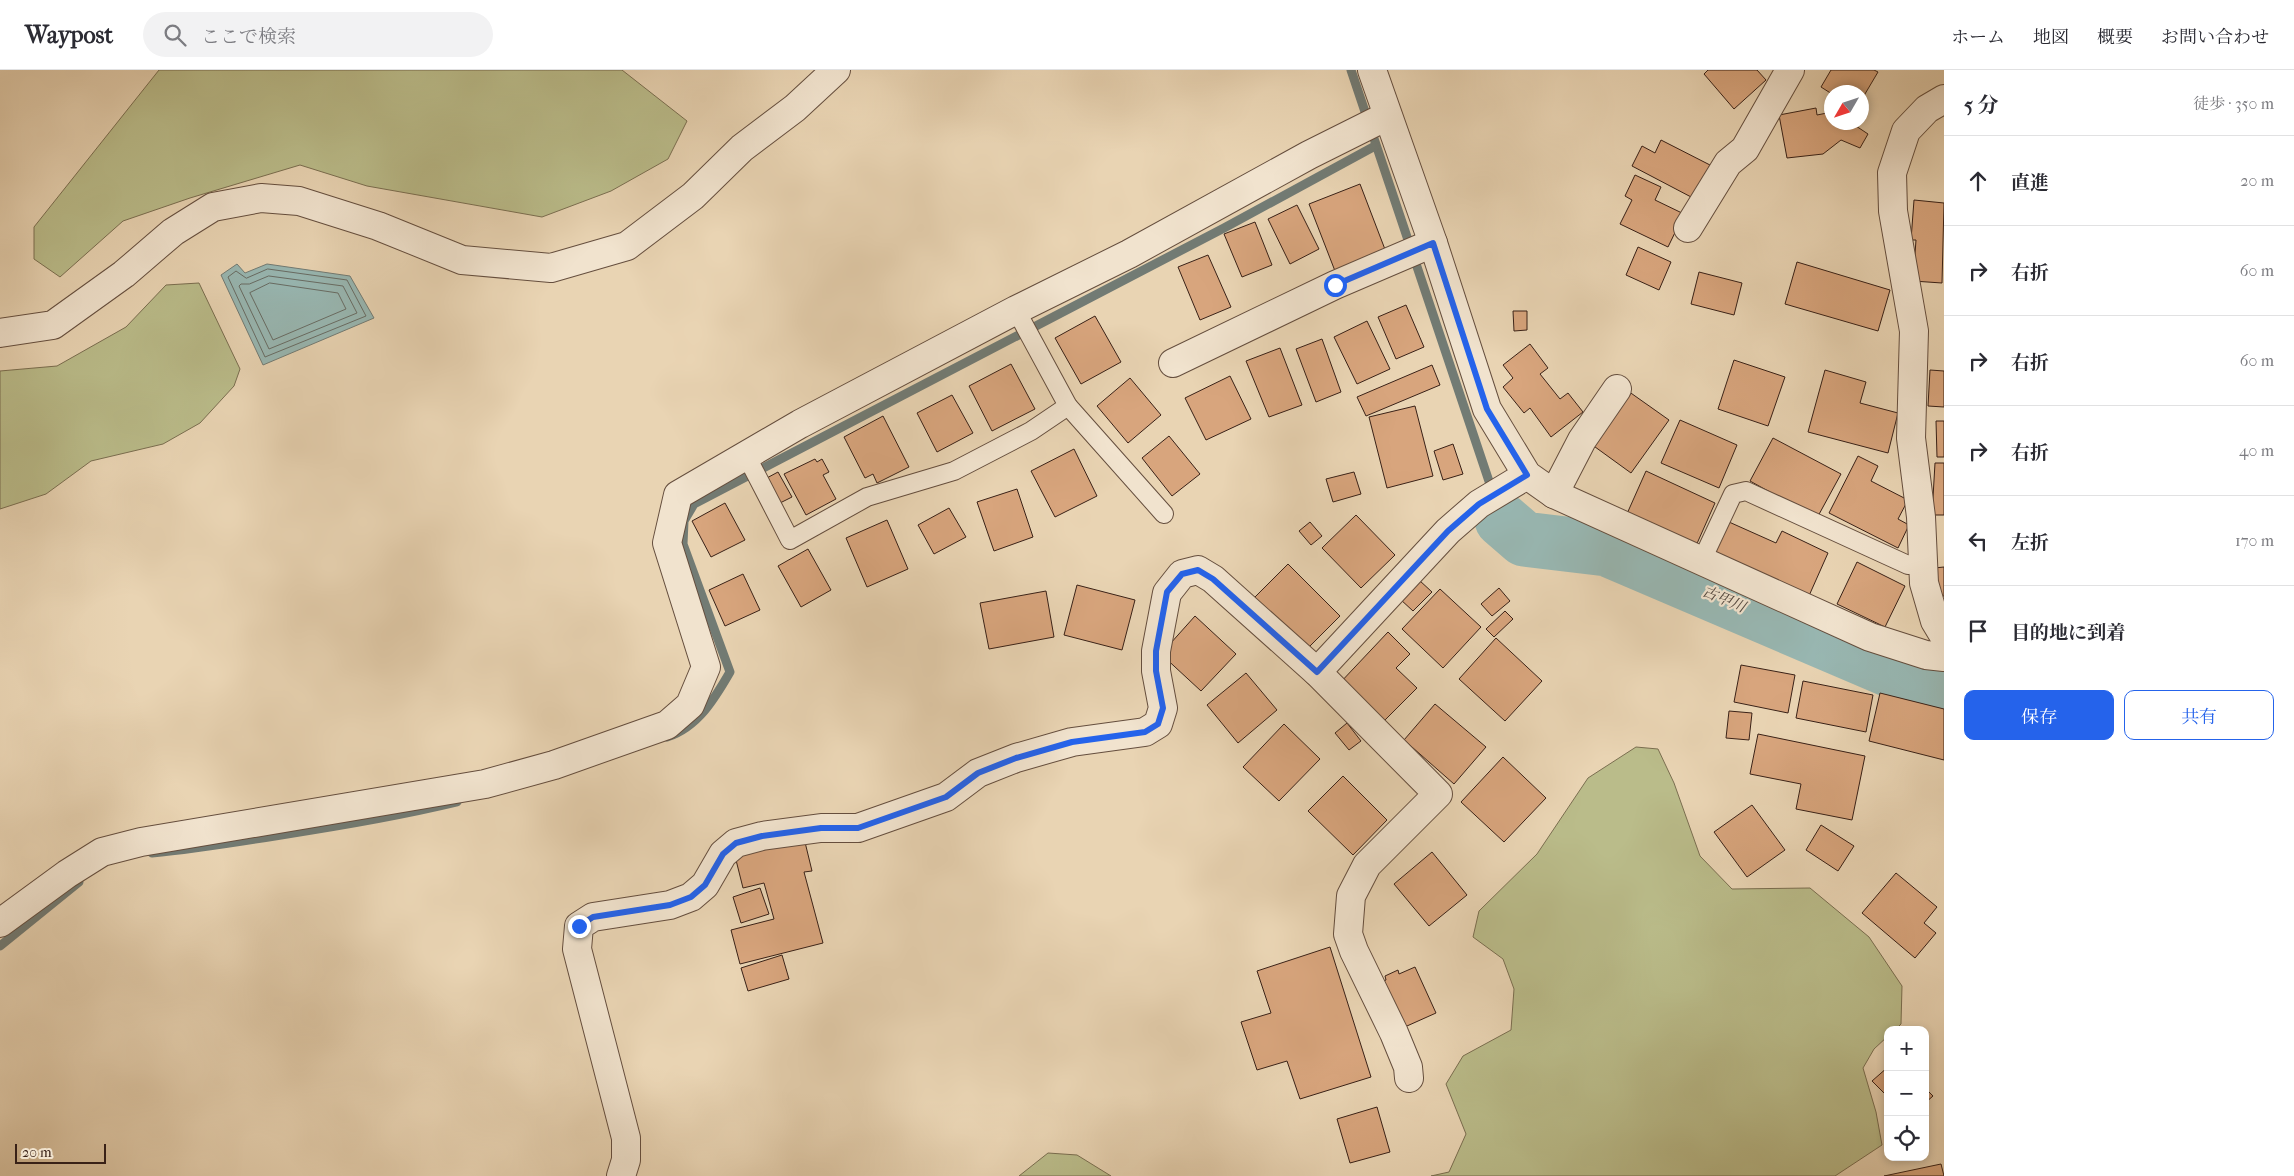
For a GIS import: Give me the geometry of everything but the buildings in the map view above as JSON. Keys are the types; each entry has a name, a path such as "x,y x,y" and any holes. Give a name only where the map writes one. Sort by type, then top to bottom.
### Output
{"street":[{"path":"0,333 53,325 124,274 173,232 213,207 261,198 299,201 369,223 462,260 551,268 627,246 693,196 742,148 795,108 836,70"},
{"path":"1372,70 1433,243 1487,409 1527,475 1554,494 1870,637 1926,655 1944,657"},
{"path":"1688,228 1728,163 1745,149 1790,70"},
{"path":"1944,99 1927,109 1906,131 1892,173 1893,211 1914,331 1911,438 1921,517 1924,583 1935,621 1944,636"},
{"path":"0,923 67,874 102,852 142,842 485,784 554,765 667,725 690,705 706,667 667,543 678,495 800,424 1016,310 1129,254 1309,155 1387,116"},
{"path":"1173,364 1335,285 1433,243"},
{"path":"1554,494 1582,440 1617,388"},
{"path":"1317,672 1448,531 1479,504 1527,475"},
{"path":"621,1176 626,1160 626,1138 577,949 579,926 593,917 670,905 691,897 705,885 723,854 736,843 762,836 821,828 858,828 946,797 978,773 1016,758 1072,742 1145,732 1158,724 1163,708 1156,671 1156,651 1167,592 1182,574 1198,570 1213,579 1317,672 1438,794 1367,865 1351,896 1348,934 1394,1033 1408,1067 1409,1078"}],"lane":[{"path":"1016,310 1068,406 1164,514"},
{"path":"746,456 790,540 867,497 954,471 1031,431 1068,406"},
{"path":"1702,560 1733,494 1746,491 1908,565 1923,564"}],"green space":[{"path":"159,70 622,70 687,121 668,159 611,191 542,217 367,186 300,165 190,198 123,221 60,277 34,259 34,227"},
{"path":"199,283 240,369 234,386 200,423 163,444 91,461 46,494 0,509 0,371 57,366 126,327 166,285"},
{"path":"1636,747 1658,749 1674,783 1700,856 1732,889 1810,888 1869,937 1902,986 1901,1024 1899,1026 1884,1026 1884,1040 1874,1049 1863,1068 1876,1112 1882,1145 1835,1176 1431,1176 1449,1172 1466,1134 1446,1084 1463,1056 1511,1030 1514,989 1503,959 1473,937 1479,911 1537,854 1588,778"},
{"path":"1048,1153 1077,1155 1111,1176 1019,1176"}],"water":[{"path":"237,264 245,273 267,264 350,276 374,318 263,365 221,275"}],"waterway":[{"path":"1351,70 1502,520"},
{"path":"667,737 697,719 712,701 730,672 683,544 684,521 694,504 1224,228 1375,146"},
{"name":"古甲川","path":"1502,520 1524,539 1607,549 1944,693"},
{"path":"152,853 325,828 457,802"},
{"path":"0,946 79,882"}],"route":[{"path":"579,926 593,917 670,905 691,897 705,885 723,854 736,843 762,836 821,828 858,828 946,797 978,773 1016,758 1072,742 1145,732 1158,724 1163,708 1156,671 1156,651 1167,592 1182,574 1198,570 1213,579 1317,672 1448,531 1479,504 1527,475 1487,409 1433,243 1335,285"}]}
